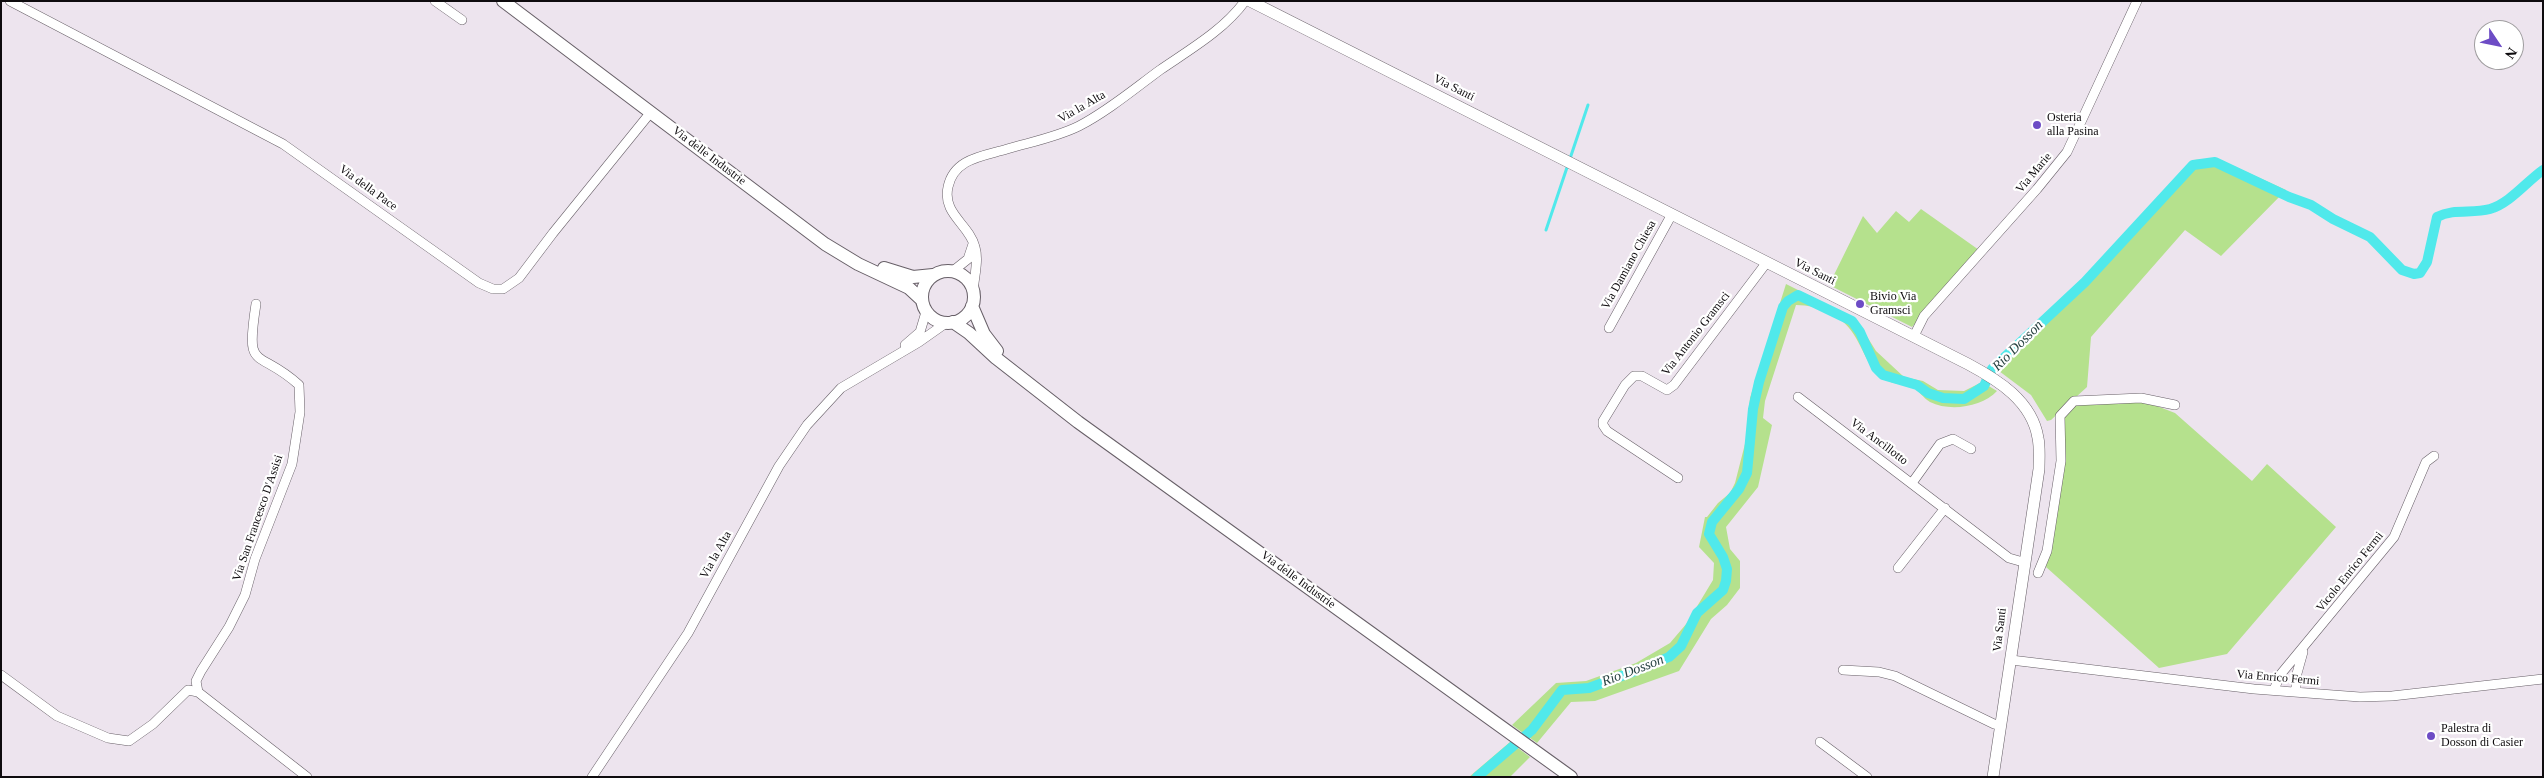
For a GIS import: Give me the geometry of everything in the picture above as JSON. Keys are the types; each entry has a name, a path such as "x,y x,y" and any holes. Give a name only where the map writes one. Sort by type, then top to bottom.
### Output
{"main road":[{"name":"Via delle Industrie","path":"503,1 825,244 858,264 909,288 924,306"},
{"name":"Via delle Industrie","path":"516,1 815,227 845,247 892,271 913,277 933,276"},
{"path":"953,271 966,278 973,292 972,306 961,319 949,322 938,321 924,306 924,286 933,276 953,271"},
{"name":"Via delle Industrie","path":"972,306 982,329 994,347 1026,382"},
{"name":"Via delle Industrie","path":"949,322 969,333 1026,382 1571,777"}],"street":[{"name":"Via della Pace","path":"10,1 283,144 479,283 493,289 508,287 519,278 651,112"},
{"path":"435,1 462,20"},
{"name":"Via la Alta","path":"973,242 953,216 947,201 948,188 952,177 964,163 978,156 1061,134 1092,118 1212,33 1233,16 1244,1"},
{"name":"Via Santi","path":"1250,1 1914,336 1999,381 2029,414 2038,438 2039,469 2023,562 2011,660 1993,777"},
{"name":"Via Marie","path":"1914,336 1924,316 2037,190 2067,152 2137,1"},
{"name":"Via Damiano Chiesa","path":"1609,328 1672,214"},
{"path":"953,271 968,259 973,242"},
{"path":"973,242 976,253 973,292"},
{"name":"Via Antonio Gramsci","path":"1678,478 1607,431 1603,425 1603,420 1625,385 1634,376 1642,376 1667,390 1674,385 1767,262"},
{"name":"Via San Francesco D'Assisi","path":"198,692 196,681 198,676 230,628 245,596 255,558 292,464 298,421 298,385 259,360 252,351 250,337 256,304"},
{"path":"881,364 916,336 923,327 924,306"},
{"path":"881,364 949,322"},
{"name":"Via la Alta","path":"592,777 688,633 779,466 807,425 841,388 881,364"},
{"name":"Via Ancillotto","path":"1798,397 2009,558 2023,562"},
{"path":"2038,573 2047,551 2061,461 2060,421 2063,412 2074,401 2133,398 2157,400 2175,406"},
{"path":"1912,483 1940,444 1952,439 1971,449"},
{"name":"Vicolo Enrico Fermi","path":"2274,690 2280,676 2394,537 2426,462 2434,456"},
{"path":"1898,568 1945,508"},
{"name":"Vicolo Enrico Fermi","path":"2296,692 2296,677 2304,647"},
{"name":"Via Enrico Fermi","path":"2011,660 2254,689 2360,697 2392,696 2543,679"},
{"path":"1843,670 1879,672 1895,676 1952,706 2000,725"},
{"path":"1,675 57,716 108,738 129,742 153,724 188,690 198,692 307,777"},
{"path":"1820,742 1867,777"}],"green space":[{"path":"2216,158 2286,190 2221,256 2185,230 2091,337 2087,387 2051,420 2047,421 2031,395 1995,368 2064,296 2085,277 2194,160"},
{"path":"1921,209 1979,250 1912,327 1829,285 1863,216 1877,233 1896,211 1909,222"},
{"path":"1786,284 1856,319 1876,351 1904,377 1923,381 1938,390 1964,391 1982,382 1997,391 1983,401 1965,406 1947,407 1930,402 1912,387 1892,382 1880,376 1869,363 1851,330 1838,318 1814,307 1796,305 1765,401 1763,418 1772,425 1758,487 1726,527 1730,549 1740,561 1740,588 1727,605 1711,619 1679,671 1595,701 1571,702 1537,743 1512,725 1556,683 1586,681 1636,663 1670,643 1687,623 1713,580 1714,563 1699,547 1705,517 1730,493 1735,483 1746,440 1750,398"},
{"path":"2133,399 2175,413 2252,481 2267,464 2336,527 2227,654 2159,668 2046,567 2056,504 2064,415 2075,401"},
{"path":"1510,742 1530,757 1510,777 1469,777"}],"waterway":[{"path":"1546,230 1588,105"},
{"name":"Rio Dosson","path":"1477,777 1532,730 1562,690 1589,688 1669,657 1681,646 1697,613 1723,590 1727,569 1723,557 1709,534 1712,522 1739,489 1747,473 1753,409 1759,382 1783,307 1788,301 1798,295 1852,321 1860,332 1876,368 1883,375 1917,385 1928,393 1943,398 1964,399 1984,386 1992,369 2085,282 2193,165 2215,162 2289,197 2311,205 2333,219 2370,237 2402,270 2414,274 2420,273 2427,262 2437,217 2443,214 2490,209 2497,206 2511,197 2543,170"}],"place":[{"name":"Osteria alla Pasina","path":"2037,125"},
{"name":"Bivio Via Gramsci","path":"1860,304"},
{"name":"Palestra di Dosson di Casier","path":"2431,736"}]}
